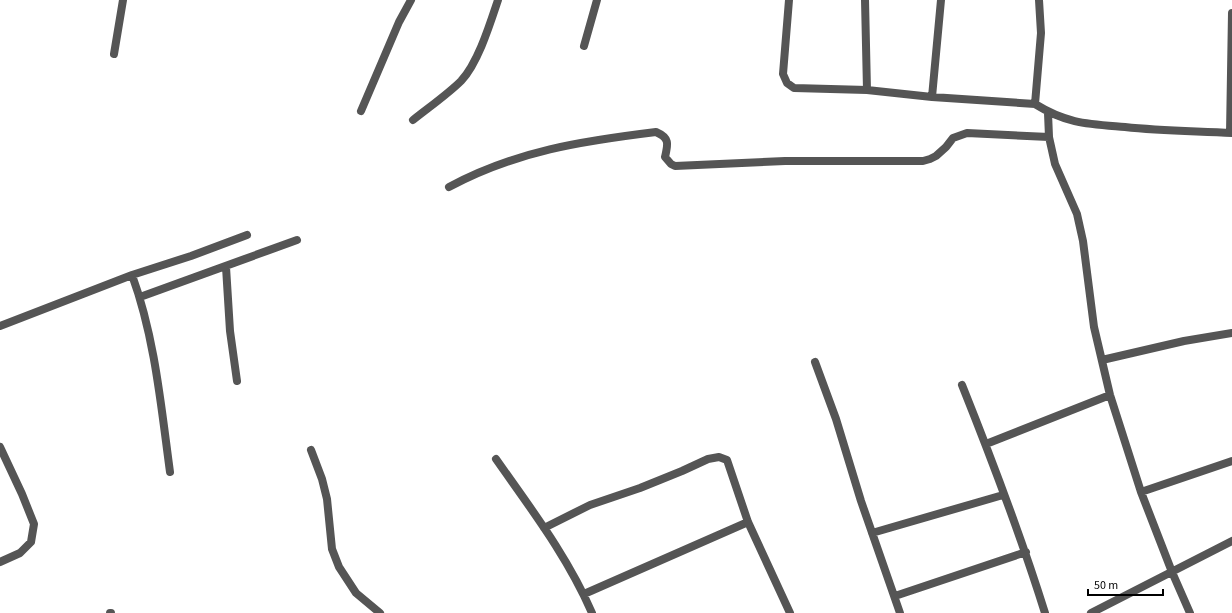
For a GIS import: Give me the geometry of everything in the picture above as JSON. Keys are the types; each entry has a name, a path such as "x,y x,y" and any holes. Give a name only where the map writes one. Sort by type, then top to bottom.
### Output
{"street":[{"path":"114,54 124,0"},
{"path":"361,110 399,22 411,0"},
{"path":"413,120 461,81 471,67 498,0"},
{"path":"584,46 597,0"},
{"path":"789,0 783,74 786,84 794,88 867,90 932,98 1035,104 1048,112 1080,123 1162,131 1231,133 1232,13"},
{"path":"864,0 867,90"},
{"path":"932,98 941,0"},
{"path":"1035,104 1041,33 1039,0"},
{"path":"1048,112 1048,137 1055,164 1077,214 1080,225 1089,279 1091,309 1110,395 1141,492 1172,572 1190,613"},
{"path":"449,187 499,164 557,147 656,132 664,136 667,141 665,157 675,166 785,161 923,161 936,156 953,138 959,135 1048,137"},
{"path":"0,326 132,275 191,256 247,235"},
{"path":"140,297 297,240"},
{"path":"226,267 230,331 236,381"},
{"path":"132,275 140,297 156,367 170,472"},
{"path":"1102,360 1184,341 1232,333"},
{"path":"814,362 836,419 872,533 900,613"},
{"path":"962,385 986,444 1003,495 1026,552 1045,613"},
{"path":"986,444 1110,395"},
{"path":"0,447 34,524 31,542 20,553 0,562"},
{"path":"311,450 322,479 327,499 332,549 339,567 356,593 380,613"},
{"path":"544,528 590,505 640,488 708,459 719,457 728,460 748,522 790,613"},
{"path":"496,459 564,557 584,594 592,613"},
{"path":"1141,492 1232,461"},
{"path":"872,533 1003,495"},
{"path":"584,594 748,522"},
{"path":"1091,613 1232,541"},
{"path":"895,596 1026,552"}]}
